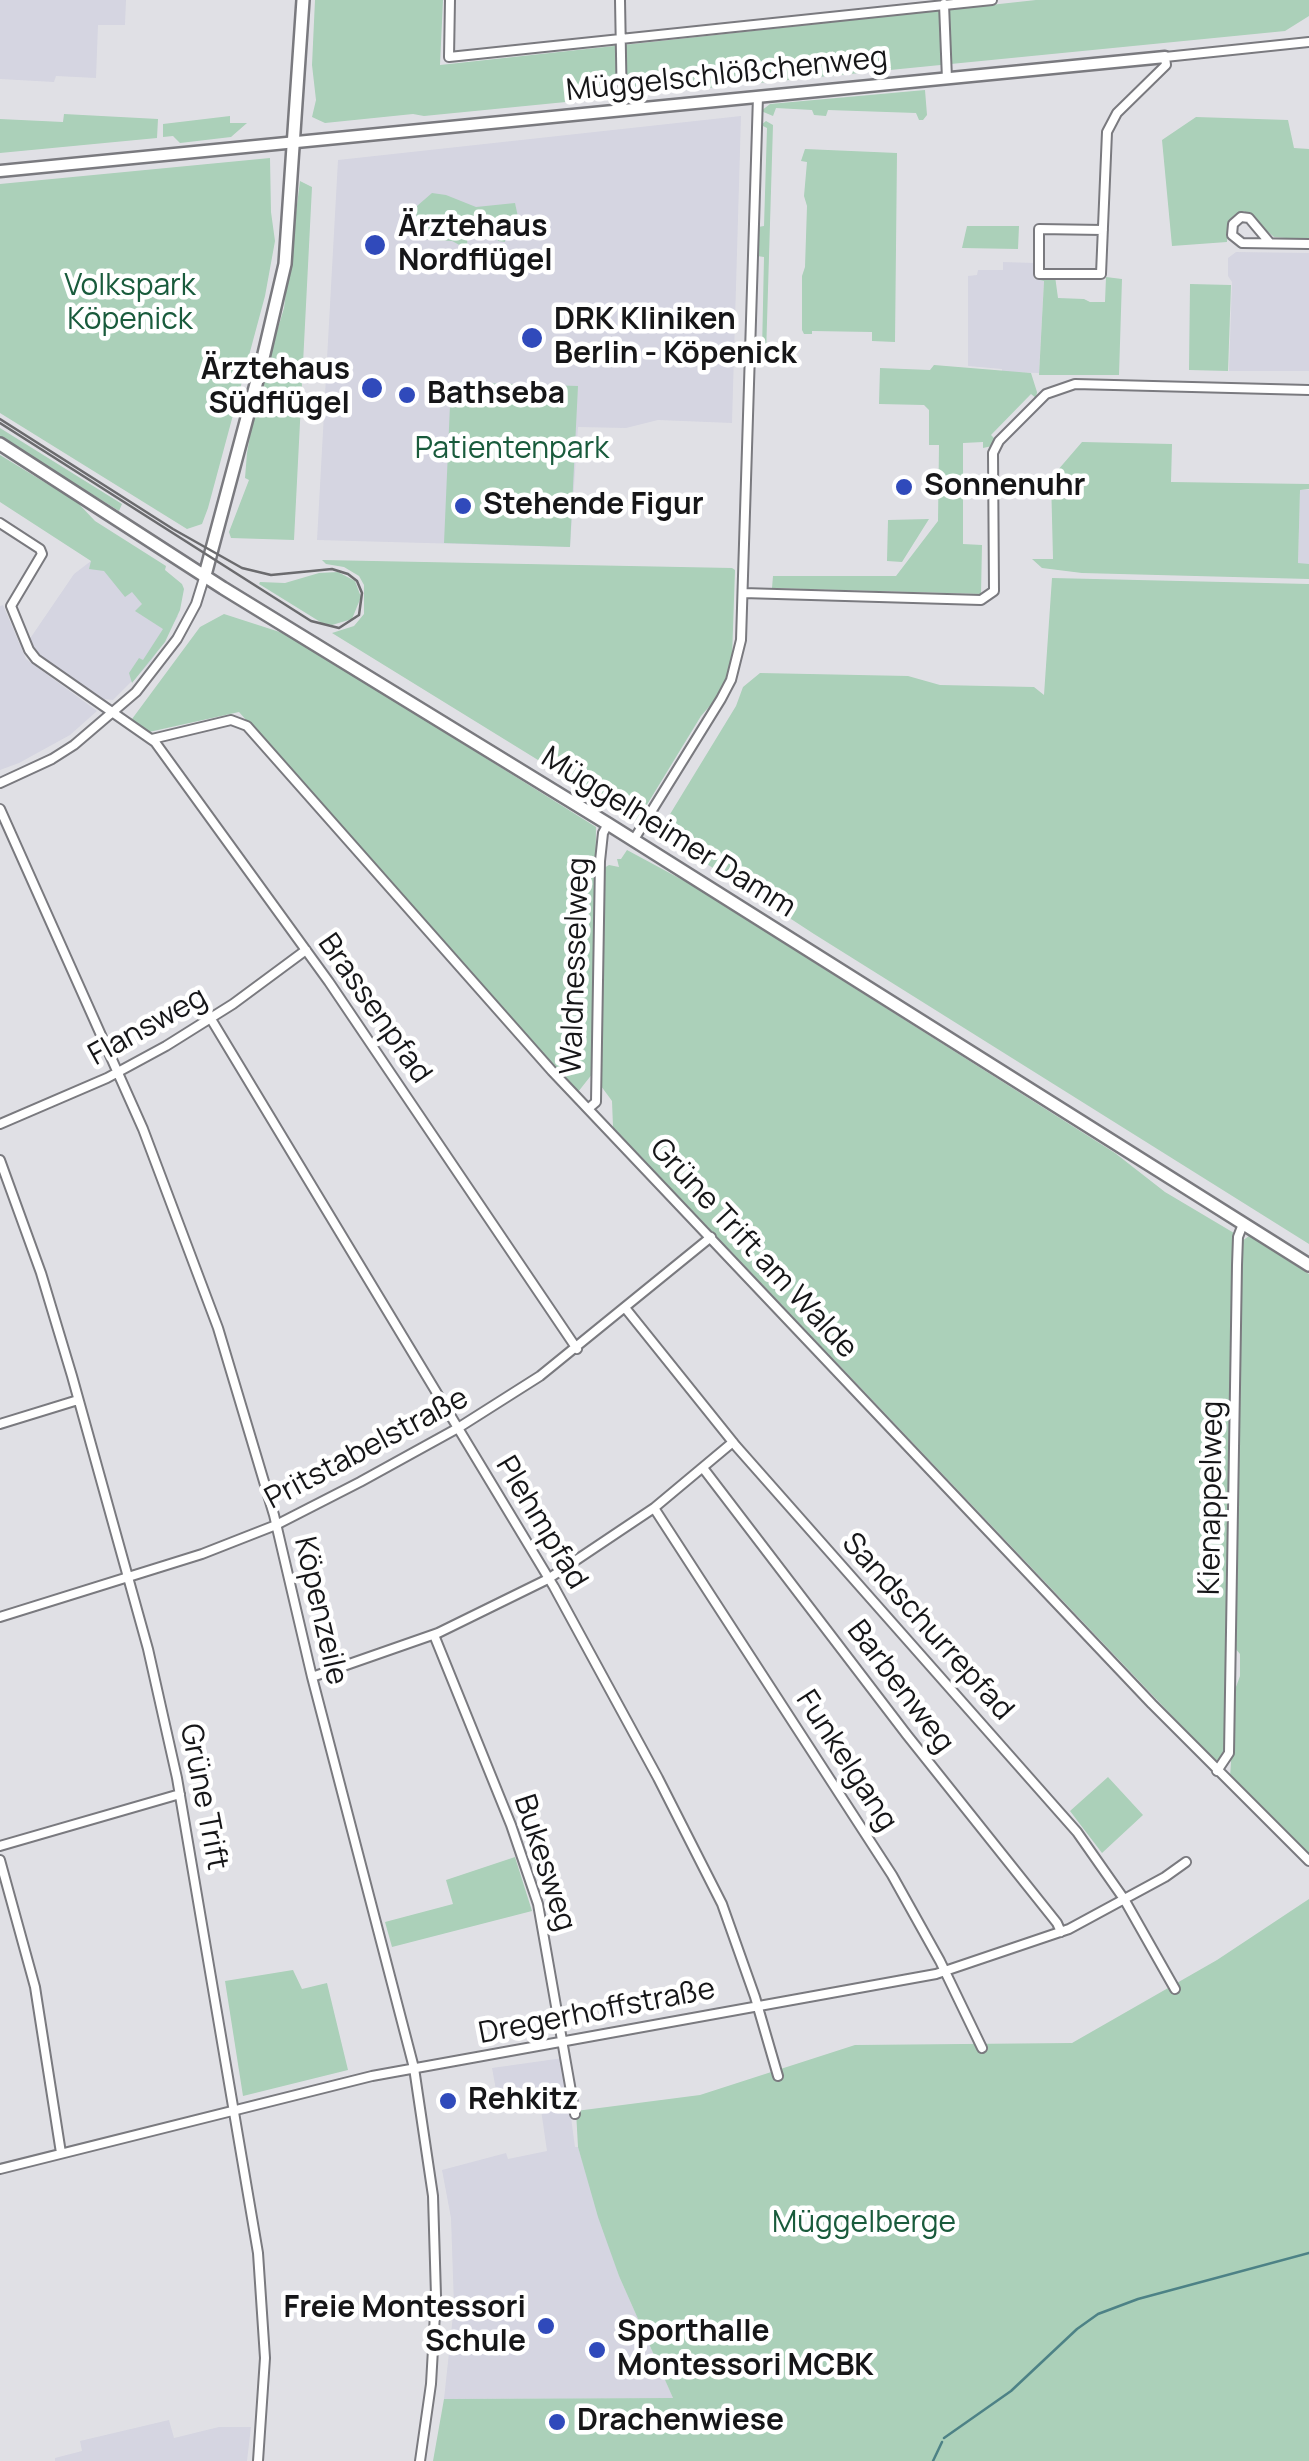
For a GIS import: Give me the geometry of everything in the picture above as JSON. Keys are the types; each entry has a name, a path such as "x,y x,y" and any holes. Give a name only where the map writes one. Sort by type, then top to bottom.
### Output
{"main road":[{"path":"204,575 264,358 285,264 303,0"},
{"name":"Müggelheimer Damm","path":"0,444 1309,1265"}],"street":[{"path":"450,0 449,58 944,2 992,0"},
{"path":"620,0 622,110"},
{"path":"944,2 948,78"},
{"name":"Müggelschlößchenweg","path":"0,170 1309,42"},
{"path":"1103,230 1039,229 1039,274 1102,274 1107,132 1118,113 1166,65 1164,58"},
{"path":"634,841 731,680 741,640 758,96"},
{"path":"1270,243 1250,218 1238,219 1232,226 1238,242 1270,243 1309,244"},
{"path":"742,593 981,600 994,591 993,453 999,441 1046,394 1075,384 1309,390"},
{"path":"0,523 42,554 11,603 28,650 113,714"},
{"path":"0,783 57,756 113,714 140,688 170,650 196,604 204,575"},
{"name":"Brassenpfad","path":"113,714 152,738 306,950 577,1349"},
{"name":"Grüne Trift am Walde","path":"152,738 231,720 247,726 552,1071 1218,1772 1309,1861"},
{"name":"Köpenzeile","path":"0,808 118,1072 216,1322 276,1525 414,2068 433,2196 436,2296 420,2461"},
{"name":"Waldnesselweg","path":"589,1108 596,1102 600,861 603,832 608,824"},
{"name":"Flansweg","path":"0,1124 118,1072 211,1019 306,950"},
{"name":"Plehmpfad","path":"211,1019 548,1579 708,1874 758,2005 778,2076"},
{"name":"Grüne Trift","path":"0,1160 39,1270 78,1400 160,1695 180,1794 261,2285 264,2358 258,2461"},
{"name":"Kienappelweg","path":"1218,1772 1229,1753 1237,1266 1238,1236 1244,1224"},
{"name":"Pritstabelstraße","path":"0,1617 202,1554 276,1525 458,1428 577,1349 711,1237"},
{"name":"Sandschurrepfad","path":"626,1309 733,1442 1051,1800 1124,1899 1175,1989"},
{"path":"0,1424 78,1400"},
{"path":"312,1677 434,1635 548,1579 654,1508 733,1442"},
{"name":"Barbenweg","path":"703,1468 1061,1932"},
{"name":"Funkelgang","path":"654,1508 871,1842 945,1972 982,2048"},
{"name":"Bukesweg","path":"434,1635 511,1825 538,1904 575,2114"},
{"path":"0,1846 180,1794"},
{"path":"0,1860 35,1987 60,2153"},
{"name":"Dregerhoffstraße","path":"0,2168 414,2068 945,1972 1061,1932 1186,1862"}],"shaded area":[{"path":"0,0 126,0 125,25 98,25 96,78 56,76 54,82 0,79"},
{"name":"DRK Kliniken Berlin - Köpenick","path":"741,116 732,423 658,420 626,428 578,427 570,547 317,540 338,160"},
{"path":"1236,252 1309,253 1309,371 1229,371 1232,282 1228,258"},
{"path":"1003,262 1034,263 1034,279 1044,280 1039,373 968,366 968,276 977,275 978,270 1003,270"},
{"path":"1300,490 1309,490 1309,564 1298,564"},
{"path":"91,561 178,616 150,663 113,700 104,699 38,655 29,640 74,574"},
{"path":"3,605 26,659 97,711 70,735 0,770 0,606"},
{"name":"Freie Montessori Schule","path":"563,2058 575,2147 619,2276 673,2398 444,2399 454,2306 451,2218 442,2170 506,2153 508,2159 547,2151 539,2096 498,2101 492,2068"},
{"path":"169,2420 174,2438 219,2427 251,2427 247,2461 55,2461 82,2451 80,2441"}],"green space":[{"path":"315,0 443,0 440,65 1036,0 1309,0 1309,16 1285,31 325,123 312,117 316,100 312,65"},
{"path":"925,90 927,115 923,120 916,113 828,110 826,116 814,115 812,110 776,108 773,116 761,111 770,104"},
{"path":"64,114 158,119 157,138 0,153 0,119 63,122"},
{"path":"230,116 230,123 247,123 231,137 180,143 173,136 163,137 163,124"},
{"path":"1196,117 1288,120 1294,148 1309,149 1309,240 1274,237 1244,211 1228,222 1227,242 1172,246 1162,140"},
{"path":"766,121 773,125 766,355 759,358 754,353 762,351 764,257 757,256 758,227 764,226 767,128 761,125"},
{"path":"805,149 897,153 895,342 872,341 872,332 804,334 802,330 807,162 801,161"},
{"name":"Volkspark Köpenick","path":"270,158 275,241 265,296 208,508 202,524 187,529 0,413 0,184"},
{"path":"300,181 312,187 294,540 231,538 229,532 249,480 245,478 247,453 257,398 284,308"},
{"path":"432,193 476,207 515,203 518,217 507,224 505,242 498,241 498,218 468,218 467,249 452,241 415,239 417,206"},
{"path":"967,226 1019,226 1018,249 962,248"},
{"path":"1040,275 1055,276 1058,298 1090,302 1105,302 1106,277 1122,279 1119,375 1039,375 1044,281"},
{"path":"1190,284 1231,285 1228,371 1189,370"},
{"path":"934,365 1031,373 1037,392 1036,398 1031,394 991,435 996,440 992,446 983,448 983,442 963,443 963,544 982,545 981,594 772,588 773,576 896,576 938,521 939,445 929,445 929,410 924,405 879,404 880,368 930,370"},
{"name":"Patientenpark","path":"451,382 578,386 570,547 444,543"},
{"path":"0,428 122,504 119,511 0,437"},
{"path":"1082,442 1172,444 1171,482 1309,484 1309,489 1300,490 1298,563 1309,564 1309,579 1082,573 1042,568 1032,559 1053,559 1051,478"},
{"path":"0,455 77,502 95,521 166,566 165,570 182,584 180,610 165,642 132,683 129,673 139,658 143,660 163,629 135,611 142,604 132,592 125,597 104,571 89,569 91,561 0,502"},
{"path":"929,519 902,562 887,561 888,520"},
{"path":"322,560 732,568 732,658 722,692 701,716 637,821 332,633 354,626 364,614 364,585 359,576 344,567"},
{"path":"338,572 355,581 361,597 352,619 332,625 322,623 259,584 285,583"},
{"path":"1052,578 1309,584 1309,1244 664,836 664,824 736,706 743,687 760,673 908,676 940,685 1034,687 1044,695"},
{"path":"224,614 289,635 596,827 593,1073 578,1092 239,712 149,732 132,719 200,627"},
{"path":"627,850 690,884 1115,1153 1165,1192 1234,1233 1227,1726 1225,1748 1219,1759 1215,1761 613,1127 612,1101 601,1086 599,1067 604,868 619,867 617,859"},
{"path":"1249,1236 1309,1274 1309,1854 1230,1777 1240,1676 1240,1654 1235,1648 1241,1250 1242,1241"},
{"path":"1108,1777 1143,1815 1102,1853 1070,1811"},
{"path":"515,1857 532,1911 392,1947 385,1922 453,1904 446,1880"},
{"name":"Müggelberge","path":"1309,1899 1309,2461 433,2461 444,2399 673,2398 619,2276 598,2217 578,2147 576,2111 700,2095 855,2045 1072,2043 1217,1960"},
{"path":"293,1970 302,1989 327,1983 348,2070 243,2096 225,1981"}],"waterway":[{"path":"944,2438 1011,2391 1098,2314 1138,2299 1309,2253"},
{"path":"933,2461 942,2442"}],"tram line":[{"path":"0,419 242,568 271,575 332,569 348,574 357,581 362,593 359,615 339,628 311,621 0,423"}],"place":[{"name":"Ärztehaus Nordflügel","path":"375,245"},
{"name":"DRK Kliniken Berlin - Köpenick","path":"532,338"},
{"name":"Ärztehaus Südflügel","path":"372,388"},
{"name":"Bathseba","path":"407,395"},
{"name":"Sonnenuhr","path":"904,487"},
{"name":"Stehende Figur","path":"463,506"},
{"name":"Rehkitz","path":"448,2101"},
{"name":"Freie Montessori Schule","path":"546,2326"},
{"name":"Sporthalle Montessori MCBK","path":"597,2350"},
{"name":"Drachenwiese","path":"557,2422"}]}
